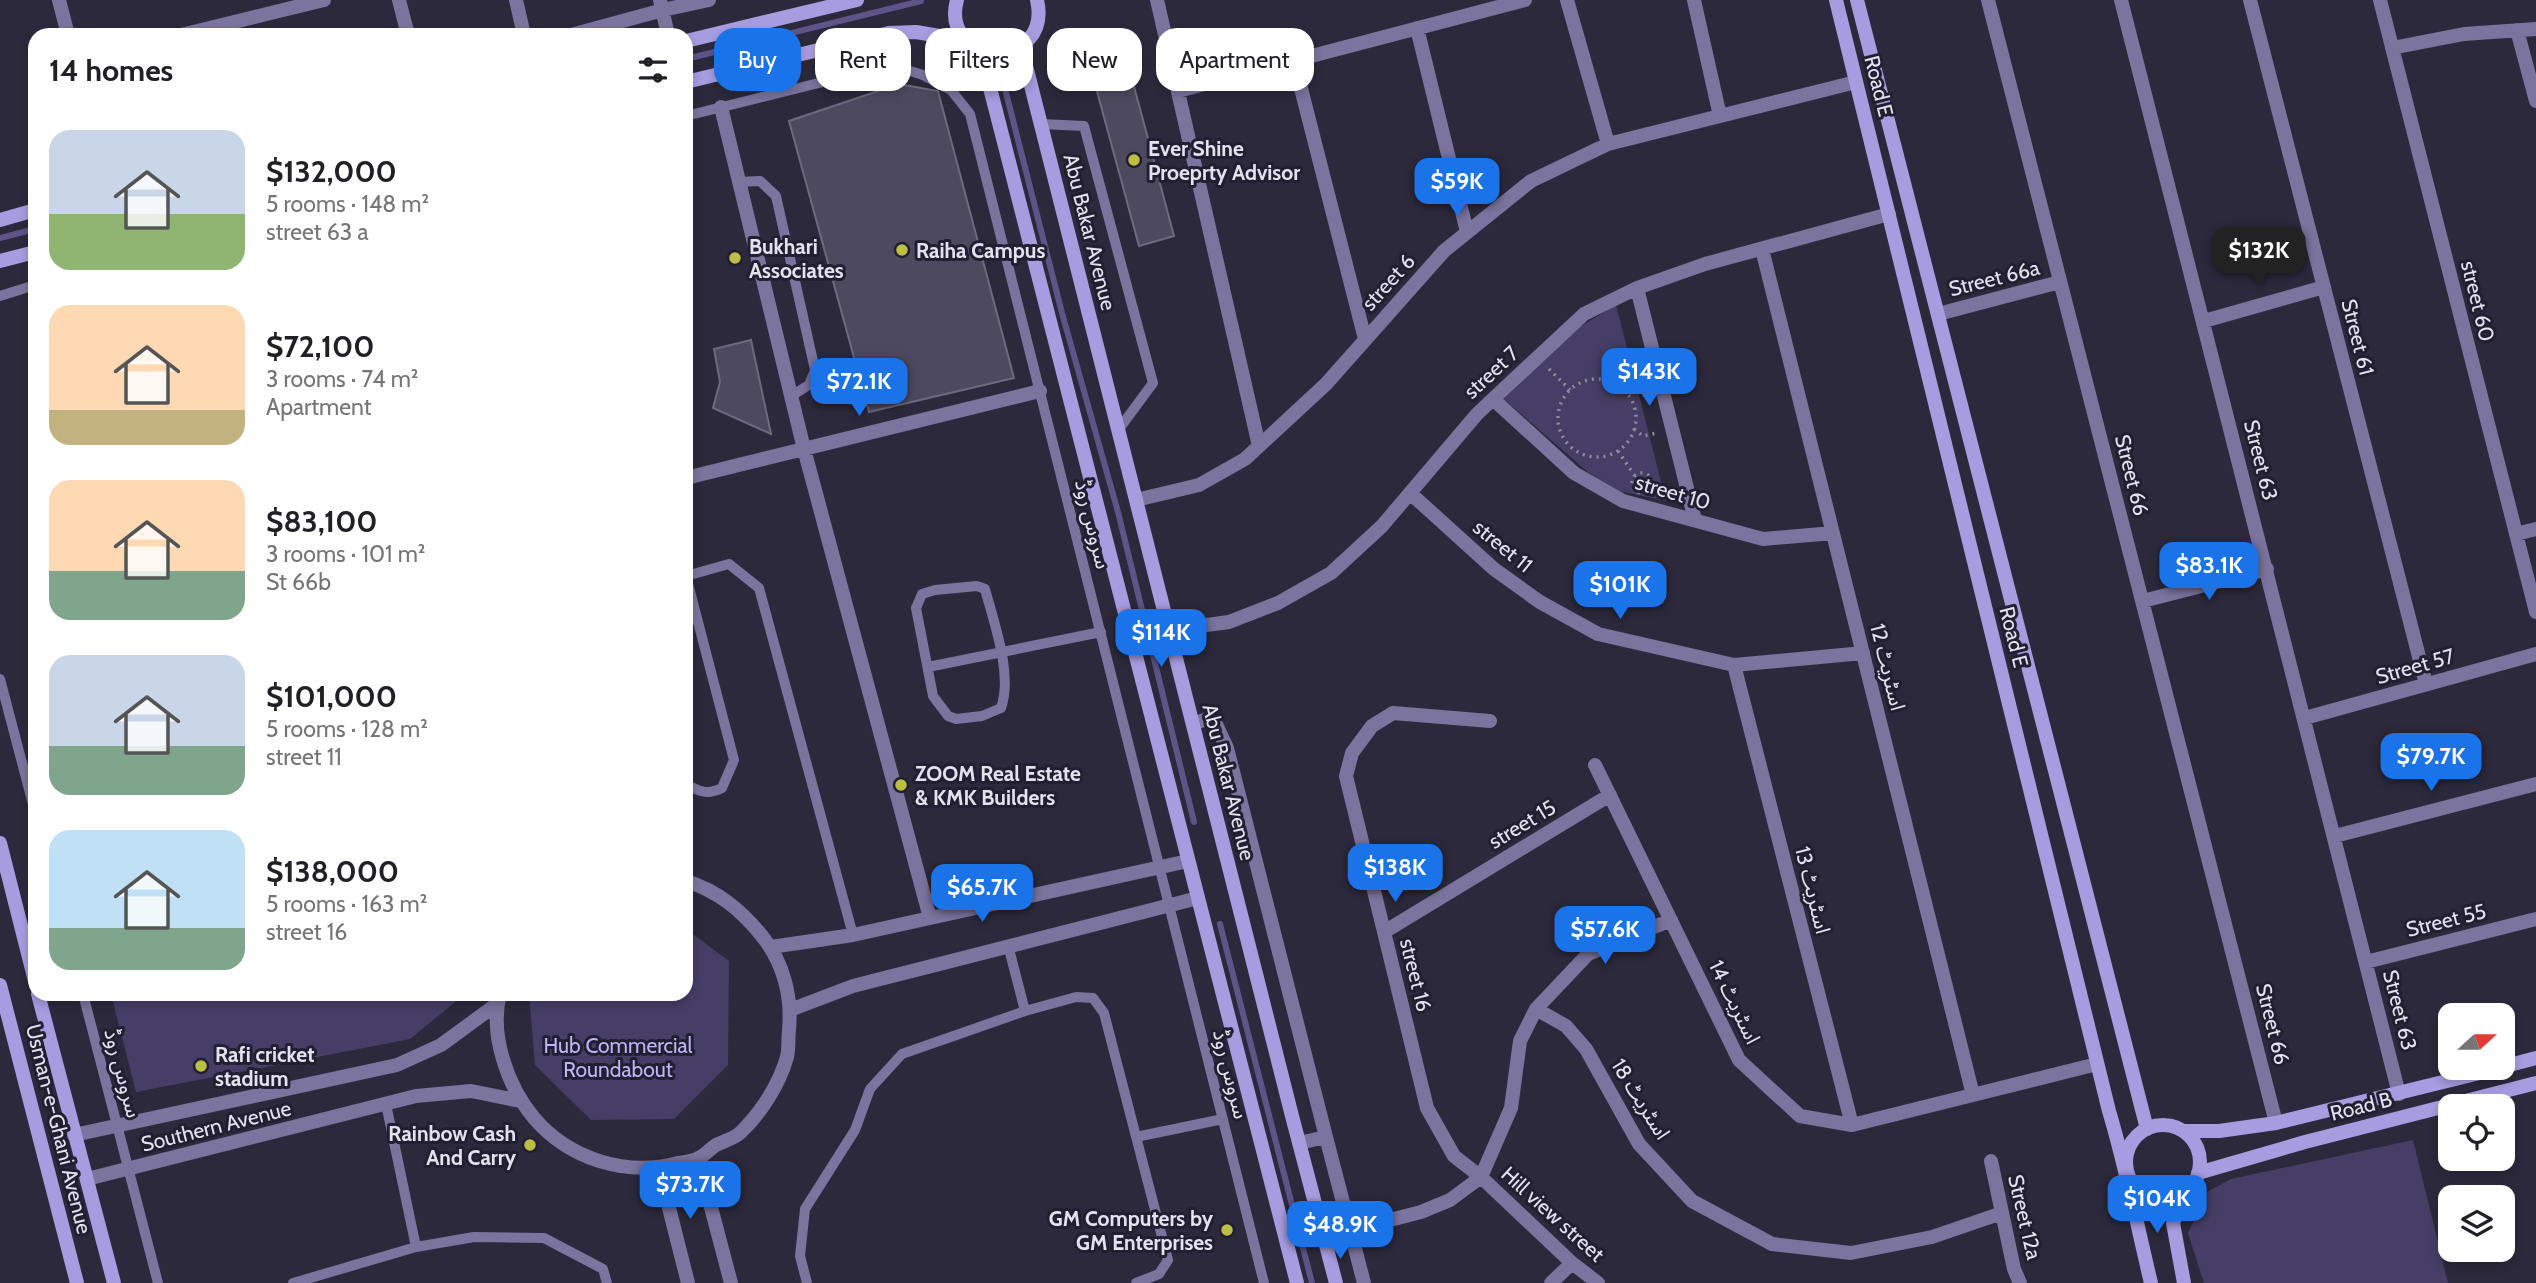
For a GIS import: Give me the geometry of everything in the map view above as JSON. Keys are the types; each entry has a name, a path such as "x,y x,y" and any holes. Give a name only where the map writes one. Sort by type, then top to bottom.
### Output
{"main road":[{"path":"693,39 857,0"},
{"path":"957,0 956,18 959,28"},
{"path":"1033,33 1038,22 1037,0"},
{"name":"Road E","path":"1836,0 2097,1064 2126,1170 2151,1283"},
{"name":"Road E","path":"1857,0 2147,1129"},
{"path":"693,80 889,33 925,34"},
{"path":"986,91 1297,1283"},
{"name":"Abu Bakar Avenue","path":"1033,91 1336,1283"},
{"path":"0,220 28,212"},
{"path":"0,261 28,254"},
{"path":"0,844 28,954"},
{"name":"Usman-e-Ghani Avenue","path":"0,985 77,1283"},
{"name":"Usman-e-Ghani Avenue","path":"40,1001 114,1283"},
{"name":"Road B","path":"2515,1063 2536,1058"},
{"name":"Road B","path":"2183,1131 2218,1131 2276,1123 2452,1080"},
{"name":"Road B","path":"2198,1172 2536,1083"},
{"path":"2184,1283 2173,1223 2185,1192 2198,1172 2197,1149 2192,1139 2183,1131 2171,1126 2159,1125 2137,1136 2126,1157 2126,1170 2139,1191 2162,1199 2185,1192"}],"street":[{"path":"59,0 66,28"},
{"path":"210,28 324,0"},
{"path":"399,0 406,28"},
{"path":"516,0 522,28"},
{"path":"592,28 661,5 709,0"},
{"path":"1157,0 1163,28"},
{"path":"1314,56 1525,0"},
{"path":"1567,0 1608,144"},
{"path":"1694,0 1720,116"},
{"name":"Street 66","path":"1988,0 2276,1123"},
{"name":"Street 63","path":"2121,0 2399,1094"},
{"name":"Street 61","path":"2250,0 2426,684"},
{"name":"street 60","path":"2380,0 2536,612"},
{"path":"661,5 666,28"},
{"path":"1417,28 1467,232"},
{"path":"2392,48 2464,34 2536,29"},
{"path":"2518,30 2536,101"},
{"name":"street 6","path":"1136,500 1199,485 1245,458 1326,384 1444,251 1531,181 1608,144 1856,82"},
{"path":"1178,91 1259,446"},
{"path":"1302,91 1365,340"},
{"path":"721,107 804,449 930,918"},
{"name":"street 7","path":"1169,630 1229,622 1278,603 1331,573 1382,526 1477,414 1584,314 1637,288 1705,264 1889,214"},
{"name":"اسٹریٹ 12","path":"1762,249 1973,1095"},
{"name":"Street 66a","path":"1938,314 2060,282"},
{"path":"2204,321 2323,287"},
{"path":"1637,288 1695,520"},
{"path":"693,476 1040,391"},
{"name":"street 10","path":"1493,399 1574,473 1623,501 1763,539 1833,533"},
{"name":"street 11","path":"1410,493 1494,569 1540,601 1598,634 1734,665 1863,653"},
{"path":"2516,534 2536,529"},
{"path":"2143,601 2267,569"},
{"name":"Street 57","path":"2305,718 2536,654"},
{"name":"اسٹریٹ 13","path":"1734,665 1852,1125"},
{"name":"street 16","path":"1481,1177 1454,1156 1427,1108 1346,776 1353,753 1372,726 1392,713 1490,721"},
{"path":"1193,723 1213,718 1227,748 1364,1283"},
{"name":"اسٹریٹ 14","path":"1595,765 1739,1060 1800,1116 1852,1125 2097,1064"},
{"path":"2335,836 2536,784"},
{"name":"street 15","path":"1384,932 1610,795"},
{"path":"771,947 853,936 1188,861"},
{"path":"499,1001 500,1055 520,1101 547,1132 580,1154 618,1166 659,1168 698,1158 738,1135 769,1099 787,1056 790,1010 784,977 771,947 743,912 706,887 693,883"},
{"path":"790,1010 853,986 1198,898"},
{"name":"Street 55","path":"2366,962 2536,919"},
{"path":"1324,1237 1421,1212 1450,1200 1481,1177 1511,1108 1520,1041 1536,1009 1588,954 1671,920"},
{"name":"Usman-e-Ghani Avenue","path":"74,1135 397,1065 441,1045 496,1001"},
{"name":"اسٹریٹ 18","path":"1536,1009 1566,1026 1586,1049 1639,1144 1692,1200 1772,1244 1851,1253 1932,1237 2002,1213"},
{"name":"Southern Avenue","path":"87,1179 416,1096 471,1091 520,1101"},
{"path":"1299,1143 1326,1137"},
{"path":"698,1158 731,1283"},
{"name":"Street 12a","path":"1991,1161 2014,1269 2020,1283"},
{"path":"659,1168 688,1283"},
{"name":"Hill view street","path":"1481,1177 1572,1263 1598,1283"},
{"path":"1551,1283 1572,1263"}],"lane":[{"name":"سروس روڈ","path":"693,114 891,65 923,75 951,90 970,114 1265,1283"},
{"path":"1041,124 1084,126 1153,383 1119,429"},
{"path":"739,182 760,181 776,196 815,370 809,385 791,396"},
{"path":"0,296 28,287"},
{"path":"693,574 729,564 759,588 853,936"},
{"path":"977,586 985,589 1002,653 1005,697 1001,708 982,716 956,719 948,716 933,696 928,667 916,608 922,594 977,586"},
{"path":"693,603 734,760 722,788 714,792 699,792 693,788"},
{"path":"928,667 1101,632"},
{"path":"0,679 28,785"},
{"path":"1008,945 1025,1011"},
{"path":"807,1283 800,1256 805,1209 855,1130 870,1089 902,1054 1025,1011 1076,998 1093,998 1104,1013 1168,1260 1158,1274 1136,1283"},
{"name":"سروس روڈ","path":"85,1001 158,1283"},
{"path":"386,1104 416,1247"},
{"path":"1136,1138 1223,1119"},
{"path":"293,1283 416,1247 474,1237 544,1238 603,1269 607,1283"}],"path":[{"path":"1538,357 1570,390"},
{"path":"1595,379 1607,380 1627,394 1636,416 1634,429 1629,440 1618,451 1598,457 1585,456 1565,442 1560,431 1559,407 1570,390 1595,379"},
{"path":"1634,429 1643,436 1673,430"},
{"path":"1618,451 1634,475 1634,489 1639,492 1648,490 1651,482 1649,476 1643,473 1634,475"}],"green space":[{"path":"1616,305 1666,501 1619,491 1589,473 1504,399 1575,330"},
{"name":"Hub Commercial Roundabout","path":"693,934 729,961 728,1065 674,1119 591,1120 535,1065 530,1001 693,1001"},
{"name":"Rafi cricket stadium","path":"113,1001 456,1001 410,1039 136,1092"},
{"path":"2413,1140 2438,1242 2438,1262 2443,1262 2448,1283 2204,1283 2188,1233 2207,1192 2231,1179"}],"building":[{"name":"Raiha Campus","path":"911,86 925,89 925,91 938,91 1014,378 869,412 789,121 878,91 911,91"},
{"name":"Ever Shine Proeprty Advisor","path":"1097,91 1135,91 1174,236 1139,246"},
{"path":"751,340 771,434 713,408 720,382 714,349"}],"waterway":[{"path":"693,57 921,1"},
{"path":"1006,91 1062,313 1118,512 1194,822"},
{"path":"0,238 28,231"},
{"path":"1220,924 1312,1283"}],"place":[{"name":"Ever Shine Proeprty Advisor","path":"1134,160"},
{"name":"Raiha Campus","path":"902,250"},
{"name":"Bukhari Associates","path":"735,258"},
{"name":"ZOOM Real Estate & KMK Builders","path":"901,785"},
{"name":"Rafi cricket stadium","path":"201,1066"},
{"name":"Rainbow Cash And Carry","path":"530,1145"},
{"name":"GM Computers by GM Enterprises","path":"1227,1230"}]}
